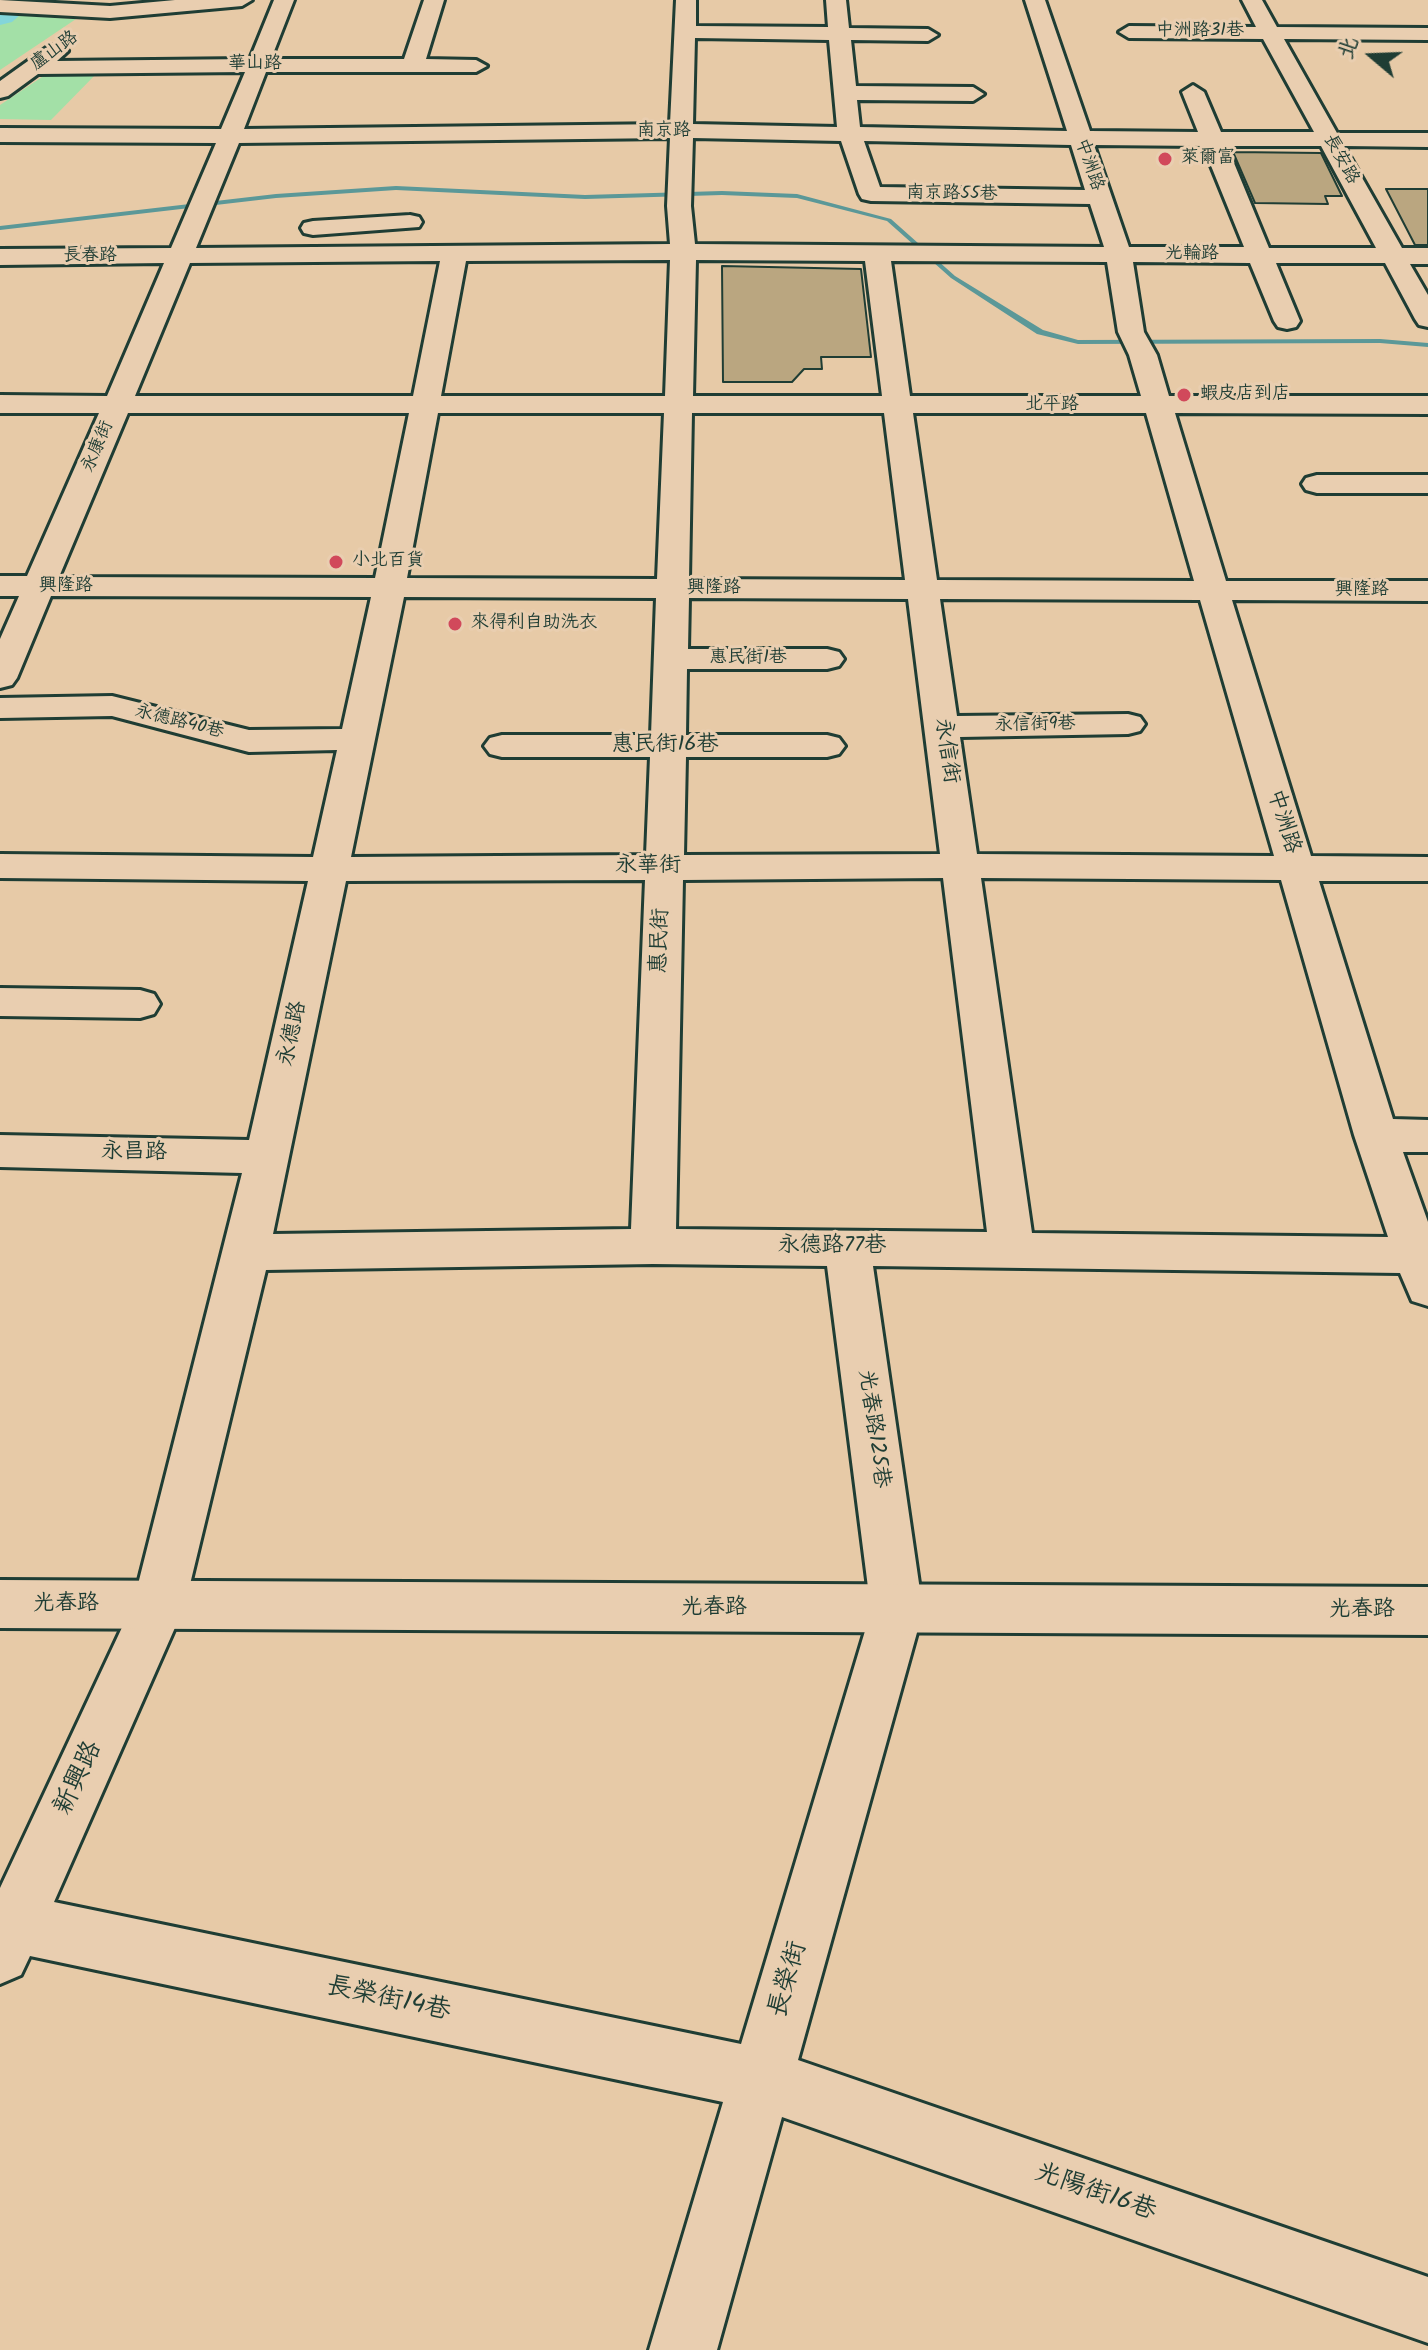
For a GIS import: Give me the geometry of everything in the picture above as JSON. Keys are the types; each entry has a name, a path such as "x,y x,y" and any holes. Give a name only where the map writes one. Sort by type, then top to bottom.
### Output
{"street":[{"path":"0,6 110,12 242,0"},
{"name":"永康街","path":"0,678 194,224 284,0"},
{"path":"413,66 434,0"},
{"path":"672,589 683,252 680,195 686,0"},
{"path":"836,0 849,132"},
{"name":"中洲路","path":"1035,0 1119,255 1137,343 1376,1135 1423,1271"},
{"name":"長安路","path":"1252,0 1428,319"},
{"name":"盧山路","path":"0,91 110,12"},
{"path":"686,32 928,35"},
{"name":"中洲路31巷","path":"1129,32 1428,34"},
{"path":"1162,32 1184,73 1287,321"},
{"name":"華山路","path":"34,68 476,66"},
{"path":"845,93 973,94"},
{"name":"南京路","path":"0,135 682,131 1428,140"},
{"name":"南京路55巷","path":"849,132 871,194 1099,197"},
{"path":"194,224 276,230 410,222"},
{"path":"194,224 454,255 683,252 884,254"},
{"name":"長春路","path":"0,257 194,224"},
{"name":"光輪路","path":"884,254 1428,256"},
{"name":"永信街","path":"884,254 898,405 1012,1249"},
{"name":"永德路","path":"159,1605 247,1252 389,590 454,255"},
{"name":"北平路","path":"0,404 1428,405"},
{"path":"1317,484 1428,484"},
{"name":"興隆路","path":"0,586 389,590 1421,591"},
{"name":"惠民街","path":"653,1246 672,589"},
{"path":"1421,591 1428,623"},
{"name":"惠民街1巷","path":"670,659 827,659"},
{"name":"永德路40巷","path":"0,708 112,706 249,741 357,739"},
{"name":"永信街9巷","path":"942,727 1128,724"},
{"name":"惠民街16巷","path":"502,746 827,746"},
{"name":"永華街","path":"0,866 1428,869"},
{"path":"0,1002 140,1004"},
{"path":"1376,1135 1428,1136"},
{"name":"永昌路","path":"0,1151 267,1157"},
{"name":"永德路77巷","path":"247,1252 653,1246 1012,1249 1423,1271"},
{"name":"光春路125巷","path":"847,1247 897,1611"},
{"name":"光春路","path":"0,1604 897,1611 1428,1611"},
{"name":"新興路","path":"7,1939 159,1605"},
{"name":"長榮街","path":"683,2350 897,1611"},
{"name":"長榮街14巷","path":"7,1939 762,2079"},
{"name":"光陽街16巷","path":"762,2079 1428,2310"}],"green space":[{"path":"0,13 76,19 0,70"},
{"path":"98,72 51,120 0,119 0,105 45,75"}],"building":[{"path":"1233,152 1321,153 1342,196 1325,196 1328,204 1255,203"},
{"path":"1386,189 1428,189 1428,245 1415,245"},
{"path":"722,266 861,269 871,357 821,357 822,369 804,369 792,382 723,382"}],"waterway":[{"path":"0,15 21,0"},
{"path":"0,228 276,196 396,188 585,197 722,193 797,196 889,220 953,277 1040,332 1078,342 1380,341 1428,345"}],"place":[{"name":"萊爾富","path":"1165,159"},
{"name":"蝦皮店到店","path":"1184,395"},
{"name":"小北百貨","path":"336,562"},
{"name":"來得利自助洗衣","path":"455,624"}]}
